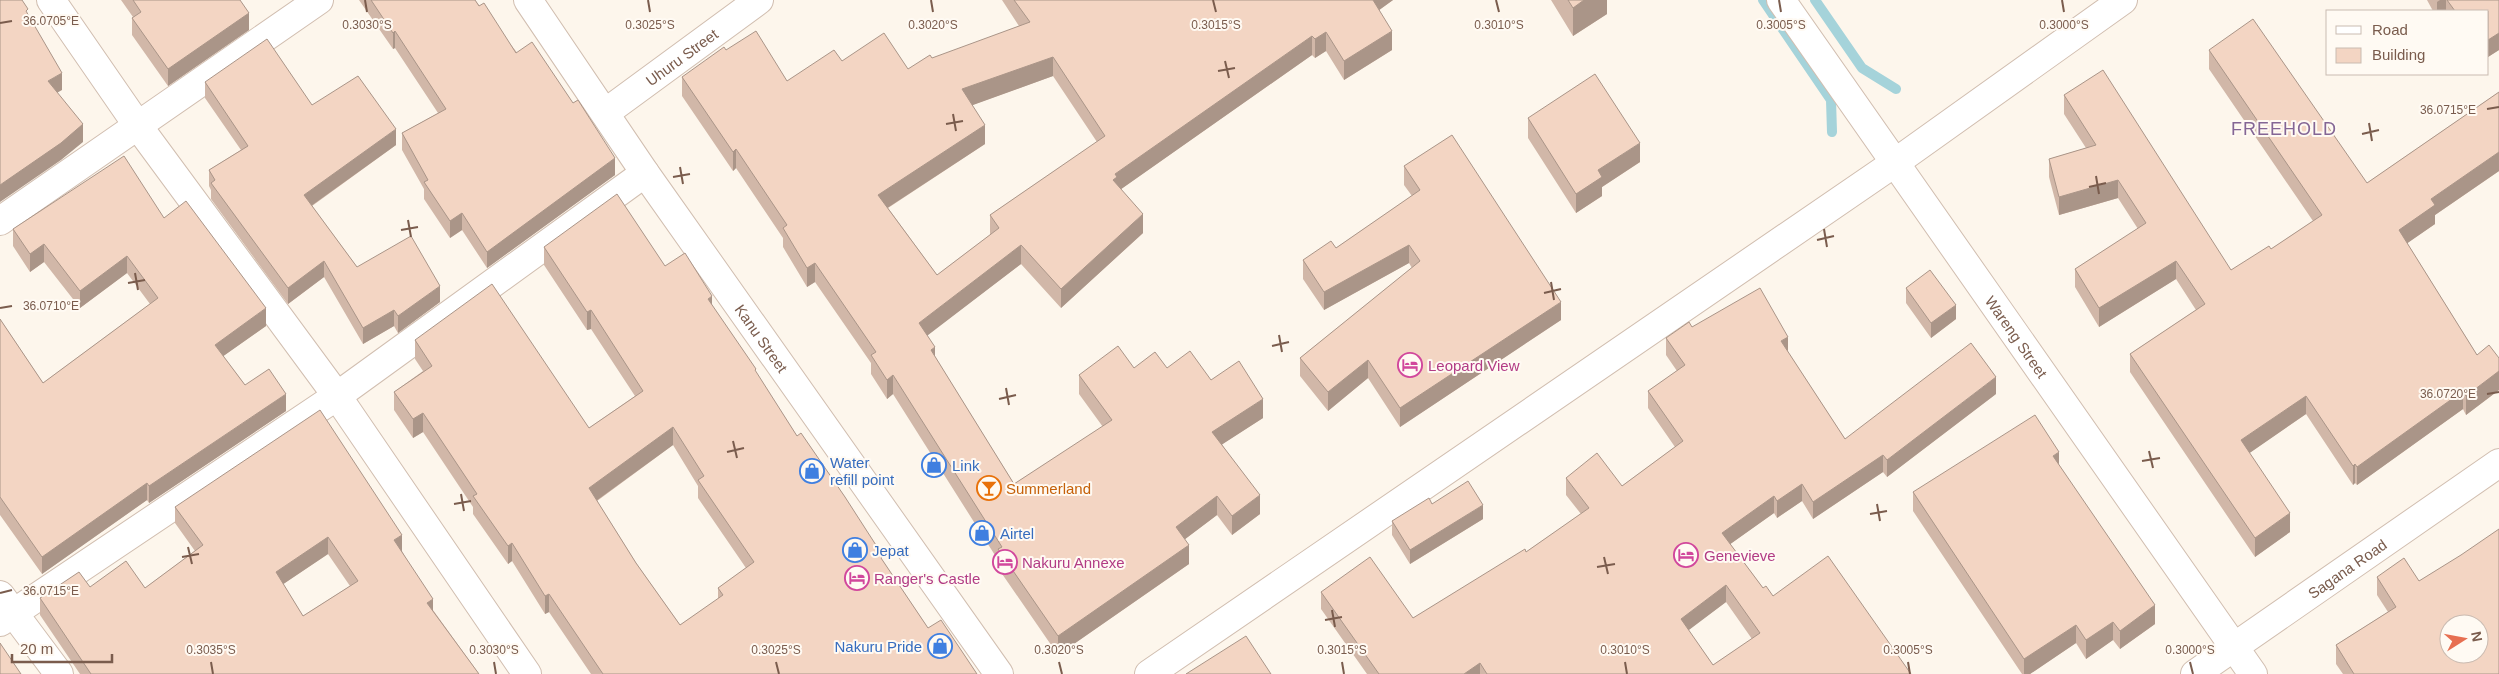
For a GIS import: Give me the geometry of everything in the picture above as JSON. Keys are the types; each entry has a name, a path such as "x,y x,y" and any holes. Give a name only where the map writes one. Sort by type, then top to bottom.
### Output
{"street":[{"path":"51,0 138,126 337,396 527,674"},
{"path":"0,222 319,0"},
{"name":"Kanu Street","path":"528,0 645,173 999,674"},
{"name":"Uhuru Street","path":"605,113 759,0"},
{"name":"Wareng Street","path":"1781,0 2253,674"},
{"path":"1149,674 1896,162 2124,0"},
{"path":"59,674 4,610 337,396 645,173"},
{"name":"Sagana Road","path":"2196,674 2499,463"}],"building":[{"path":"0,0 22,0 28,9 26,11 62,73 48,81 83,124 61,143 0,185"},
{"path":"133,0 240,0 249,13 168,69 132,18 141,12"},
{"path":"371,0 475,0 479,6 484,3 516,53 532,42 573,103 578,100 615,158 487,252 462,213 450,221 424,182 428,180 402,133 446,109 395,31 393,33"},
{"path":"1014,0 1373,0 1392,31 1344,61 1326,32 1315,39 1312,36 1115,174 1117,177 1113,180 1143,214 1061,289 1021,245 919,323 935,347 931,350 1014,484 1112,420 1079,375 1118,346 1134,368 1155,352 1167,368 1190,351 1211,380 1239,361 1263,399 1212,432 1260,495 1232,516 1217,496 1176,527 1189,545 1058,636 998,549 1002,547 893,375 887,380 871,355 876,352 815,263 807,268 783,228 787,225 736,149 733,152 682,77 724,47 726,50 756,31 787,81 834,50 842,61 884,33 908,69 930,55 932,58 1030,22","holes":["1053,57 1105,136 990,215 999,228 937,275 878,195 985,125 962,89"]},
{"path":"1568,0 1584,0 1573,8"},
{"path":"2447,0 2499,0 2499,33 2489,39 2489,10 2454,10"},
{"path":"2253,19 2367,183 2499,92 2499,152 2431,199 2435,205 2399,230 2477,355 2489,345 2499,358 2499,371 2466,396 2463,391 2357,467 2355,464 2353,466 2306,396 2241,440 2290,513 2255,538 2130,354 2205,304 2176,261 2099,308 2075,269 2146,223 2118,180 2059,197 2049,159 2096,145 2064,95 2103,70 2231,270 2269,246 2271,249 2322,215 2209,50"},
{"path":"267,39 312,105 358,76 396,129 304,195 357,267 411,236 440,286 398,316 394,310 363,328 324,261 288,288 211,183 215,180 209,170 248,146 205,82"},
{"path":"1595,74 1640,143 1598,170 1602,177 1576,194 1528,118"},
{"path":"1452,135 1561,302 1400,408 1368,360 1328,392 1300,358 1420,261 1409,245 1324,292 1303,260 1331,241 1336,248 1420,190 1404,166"},
{"path":"124,156 164,218 186,201 266,308 215,345 245,385 269,369 286,394 149,486 147,483 42,557 0,497 0,319 43,383 158,298 127,256 80,291 44,244 30,254 13,229"},
{"path":"617,194 665,266 685,253 712,296 708,299 756,369 797,436 801,433 845,497 883,556 881,558 928,628 941,620 977,674 603,674 549,594 545,596 512,543 508,546 473,496 477,494 423,413 413,419 394,392 432,366 415,340 492,284 589,428 643,391 591,310 587,312 544,247","holes":["673,427 704,476 698,480 754,562 718,588 723,595 680,625 636,563 589,488"]},
{"path":"1930,270 1956,305 1931,323 1906,288"},
{"path":"1760,288 1788,337 1781,341 1845,439 1971,343 1996,377 1887,460 1883,455 1813,502 1802,484 1777,501 1774,496 1722,533 1763,588 1766,586 1773,596 1828,556 1911,674 1487,674 1480,663 1464,674 1379,674 1321,592 1370,557 1413,618 1525,549 1526,552 1589,508 1566,478 1597,453 1622,486 1683,441 1648,391 1685,365 1666,338 1689,322 1692,327","holes":["1726,585 1760,633 1713,665 1681,619"]},
{"path":"320,410 402,535 394,540 433,599 427,603 479,674 91,674 40,598 79,572 90,587 126,561 145,588 203,545 175,507","holes":["328,537 358,581 303,616 276,572"]},
{"path":"2035,415 2059,452 2053,456 2155,605 2120,631 2113,622 2086,640 2076,625 2024,659 1913,492"},
{"path":"1468,481 1483,505 1410,550 1392,521 1429,498 1432,504"},
{"path":"2499,529 2499,674 2354,674 2336,645 2396,607 2377,577 2404,558 2419,581"},
{"path":"1246,636 1271,674 1186,674"},
{"path":"0,643 21,674 0,674"}],"waterway":[{"path":"1763,0 1831,100 1832,132"},
{"path":"1815,0 1862,68 1896,89"}],"place":[{"name":"Leopard View","path":"1410,365"},
{"name":"Link","path":"934,465"},
{"name":"Water refill point","path":"812,471"},
{"name":"Summerland","path":"989,488"},
{"name":"Airtel","path":"982,533"},
{"name":"Jepat","path":"855,550"},
{"name":"Genevieve","path":"1686,555"},
{"name":"Nakuru Annexe","path":"1005,562"},
{"name":"Ranger's Castle","path":"857,578"},
{"name":"Nakuru Pride","path":"940,646"}],"district":[{"name":"FREEHOLD","path":"2284,129"}]}
